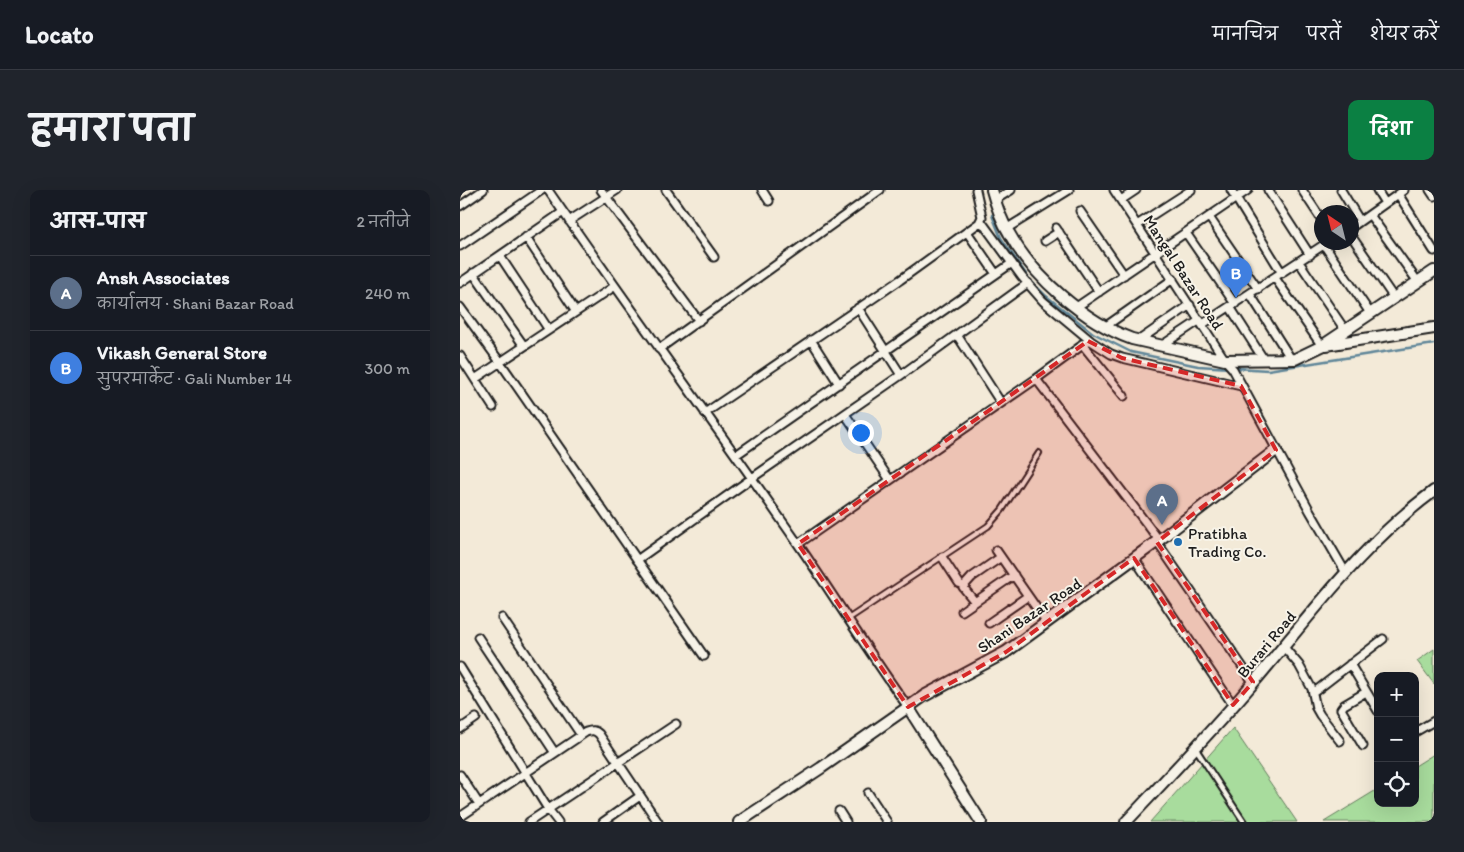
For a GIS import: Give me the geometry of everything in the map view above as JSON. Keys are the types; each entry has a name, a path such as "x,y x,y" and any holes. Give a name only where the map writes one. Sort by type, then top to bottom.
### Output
{"street":[{"path":"460,206 483,190"},
{"path":"460,246 542,190"},
{"path":"548,190 798,544 908,707 981,822"},
{"path":"601,190 699,321"},
{"path":"569,221 617,190"},
{"path":"666,190 714,257"},
{"path":"762,190 769,201"},
{"path":"659,349 880,190"},
{"path":"976,190 982,217 981,221 1012,263 1043,301 1091,341 1122,358 1240,383"},
{"path":"1011,190 994,195 1006,229 1038,272 1075,308 1122,335 1137,341 1225,360 1291,359 1302,356 1322,346 1434,271"},
{"path":"1006,229 1068,190"},
{"name":"Mangal Bazar Road","path":"1114,190 1225,360 1233,369 1276,450 1346,573"},
{"path":"1121,200 1136,190"},
{"path":"1137,225 1191,190"},
{"path":"1231,190 1278,275 1322,346"},
{"path":"1075,308 1248,190"},
{"path":"1268,190 1310,255"},
{"path":"1302,190 1314,208"},
{"path":"1341,190 1360,221 1404,190"},
{"path":"1377,190 1385,203"},
{"path":"1430,190 1434,196"},
{"path":"1400,197 1434,251"},
{"path":"1080,211 1124,275"},
{"path":"460,282 563,212"},
{"path":"1370,215 1418,282"},
{"path":"1209,217 1258,289"},
{"path":"705,412 858,308 981,221"},
{"path":"1045,241 1057,230 1099,292"},
{"path":"966,232 996,274"},
{"path":"1186,233 1233,306 1264,360"},
{"path":"526,238 576,312"},
{"path":"1359,247 1394,298"},
{"path":"1160,346 1233,306 1317,250"},
{"path":"1330,250 1370,313"},
{"path":"500,256 549,330"},
{"path":"1299,262 1345,330"},
{"path":"736,455 1012,263"},
{"path":"473,274 524,346"},
{"path":"1106,326 1173,279"},
{"path":"637,560 901,375 1028,283"},
{"path":"475,379 615,286"},
{"path":"1250,294 1291,359"},
{"path":"1137,341 1190,305"},
{"path":"460,307 704,656"},
{"path":"858,308 901,375"},
{"path":"1322,346 1434,328"},
{"path":"957,335 1001,404"},
{"path":"811,340 839,384"},
{"path":"798,544 1036,380 1082,344 1091,341"},
{"path":"1082,344 1124,396"},
{"path":"460,356 493,407"},
{"path":"1036,380 1158,541 1253,682"},
{"path":"845,414 890,480"},
{"name":"Shani Bazar Road","path":"739,822 821,768 924,696 1006,652 1158,541 1276,450"},
{"name":"Burari Road","path":"1126,822 1233,705 1346,573 1400,519 1434,492"},
{"path":"996,550 1047,623"},
{"path":"942,557 960,583"},
{"path":"975,602 963,587 972,576 1001,557"},
{"path":"1134,558 1233,705"},
{"path":"962,611 1014,576"},
{"path":"989,623 1028,596"},
{"path":"502,618 581,735"},
{"path":"478,637 555,753"},
{"path":"1313,693 1383,639"},
{"path":"1283,646 1300,665 1313,693 1316,708 1340,741"},
{"path":"1350,664 1374,705"},
{"path":"460,666 548,809 558,822"},
{"path":"1363,746 1341,709 1344,705 1366,692"},
{"path":"460,730 476,718"},
{"path":"1419,730 1434,721"},
{"path":"529,822 676,724"},
{"path":"460,817 591,730 596,731 658,822"},
{"path":"460,775 479,804"},
{"path":"868,794 887,822"},
{"path":"603,822 640,796"},
{"path":"839,811 846,822"}],"lane":[{"path":"848,619 988,526 1002,510 1039,453"},
{"path":"1195,747 1244,822"}],"highlighted area":[{"path":"1088,341 1122,358 1241,386 1276,450 1157,542 1253,682 1233,705 1134,558 1006,652 908,707 798,544"}],"green space":[{"path":"1434,649 1434,684 1417,661"},
{"path":"1233,728 1297,822 1150,822"},
{"path":"1434,754 1434,822 1324,822 1374,791 1374,807 1419,807 1419,763"}],"waterway":[{"path":"992,215 1001,238 1030,280 1045,295 1093,333 1131,352 1198,366 1230,368"},
{"path":"1235,368 1268,370 1434,344"}],"place":[{"name":"Vikash General Store","path":"1236,298"},
{"name":"Ansh Associates","path":"1162,525"},
{"name":"Pratibha Trading Co.","path":"1178,542"}]}
